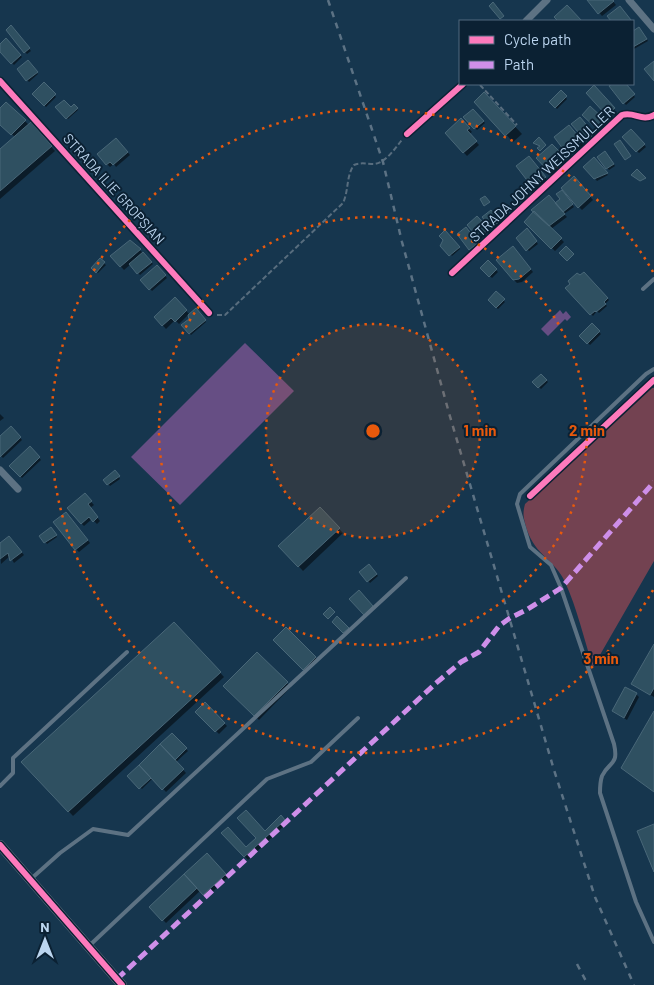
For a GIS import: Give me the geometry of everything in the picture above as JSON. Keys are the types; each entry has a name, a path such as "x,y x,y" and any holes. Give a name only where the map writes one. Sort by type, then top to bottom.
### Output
{"street":[{"path":"527,20 547,0"},
{"path":"629,0 654,29"},
{"name":"STRADA ILIE GROPȘIAN","path":"0,81 209,313"},
{"path":"406,134 462,85"},
{"name":"STRADA JOHNY WEISSMULLER","path":"452,273 622,115 630,114 646,118 654,115"},
{"path":"0,470 18,489"},
{"path":"0,845 122,985"}],"lane":[{"path":"643,289 654,279"},
{"path":"654,369 646,374 520,494 517,504 530,547 550,565 561,588 614,744 616,753 614,762 603,774 600,793 636,902 654,942"},
{"path":"30,880 60,853 93,829 128,834 406,578"},
{"path":"0,786 13,773 13,758 127,652"},
{"path":"88,947 267,779 311,762 358,718"}],"path":[{"path":"480,85 517,125"},
{"path":"209,313 225,314 343,203 348,193 348,180 354,165 360,162 376,164 383,162 406,134"}],"shaded area":[{"path":"560,310 563,314 566,311 571,317 567,321 565,319 548,336 541,329"},
{"path":"245,343 294,391 180,505 131,457"},
{"path":"651,388 654,388 654,561 593,667 577,613 565,582 556,568 540,552 531,539 524,520 524,508 525,504"}],"building":[{"path":"587,0 613,0 614,1 598,14"},
{"path":"493,2 504,16 500,19 489,6"},
{"path":"567,5 581,20 557,20 554,17"},
{"path":"620,6 631,20 610,20 607,16"},
{"path":"11,25 30,48 24,53 6,30"},
{"path":"639,27 647,39 634,46 634,30"},
{"path":"6,38 21,55 11,64 0,52 0,44"},
{"path":"28,60 38,72 26,81 17,69"},
{"path":"654,61 654,81 644,69"},
{"path":"44,82 56,94 44,106 32,94"},
{"path":"594,85 615,108 606,115 586,93"},
{"path":"627,85 635,94 623,104 609,86"},
{"path":"561,90 567,96 555,108 549,102"},
{"path":"484,92 516,126 505,136 474,102"},
{"path":"64,100 71,107 74,104 78,108 66,119 55,107"},
{"path":"6,102 26,120 11,135 0,125 0,108"},
{"path":"590,106 604,119 596,128 582,115"},
{"path":"473,109 484,121 474,129 463,117"},
{"path":"580,117 594,134 586,141 571,124"},
{"path":"461,118 470,128 467,130 477,141 463,153 445,133"},
{"path":"31,122 52,146 0,191 0,149"},
{"path":"569,125 582,141 566,153 554,137"},
{"path":"631,129 645,144 636,152 622,137"},
{"path":"539,137 546,145 540,151 537,148 540,146 533,143"},
{"path":"116,138 128,152 113,165 110,162 106,165 97,154"},
{"path":"620,140 631,156 625,160 614,144"},
{"path":"552,144 566,158 550,173 536,158"},
{"path":"605,151 614,164 606,169 597,157"},
{"path":"529,156 546,177 533,188 516,166"},
{"path":"594,157 608,173 594,179 583,167"},
{"path":"637,169 646,178 640,181 631,175"},
{"path":"574,176 591,196 578,208 561,188"},
{"path":"562,190 573,204 563,212 555,203 560,199 556,194"},
{"path":"549,195 565,214 549,226 531,210"},
{"path":"485,196 490,202 484,206 480,199"},
{"path":"491,210 500,221 491,228 482,217"},
{"path":"534,211 562,238 551,249 524,222"},
{"path":"477,216 489,229 478,238 467,225"},
{"path":"466,227 478,243 469,250 457,234"},
{"path":"527,228 537,241 526,251 516,238"},
{"path":"445,230 460,247 449,256 440,246 443,240 439,236"},
{"path":"130,240 141,249 120,267 110,256"},
{"path":"513,246 531,269 519,279 513,280 496,260"},
{"path":"566,246 574,254 567,261 559,253"},
{"path":"143,252 152,262 137,274 129,264"},
{"path":"100,258 105,262 96,273 91,268"},
{"path":"488,260 497,269 489,277 480,268"},
{"path":"157,265 166,275 149,290 140,280"},
{"path":"584,272 608,298 604,302 606,304 590,315 565,288 570,284 568,281 577,273 580,275"},
{"path":"496,291 505,299 496,308 488,300"},
{"path":"175,297 187,310 175,322 171,318 162,326 154,317"},
{"path":"196,308 206,320 189,334 181,325 189,319 188,315"},
{"path":"592,323 600,331 587,344 579,336"},
{"path":"541,374 547,380 538,388 532,382"},
{"path":"11,426 21,437 0,457 0,436"},
{"path":"30,446 40,457 20,477 9,466"},
{"path":"115,470 120,476 107,485 103,480"},
{"path":"85,493 92,501 88,504 98,517 93,522 89,517 81,524 67,508"},
{"path":"320,507 340,528 298,567 278,546"},
{"path":"66,512 88,540 75,550 53,522"},
{"path":"51,527 57,535 44,543 39,536"},
{"path":"9,536 22,552 10,561 8,553 0,559 0,543"},
{"path":"369,564 377,574 367,582 359,572"},
{"path":"359,590 373,606 364,615 349,599"},
{"path":"330,607 335,612 328,619 323,614"},
{"path":"337,616 349,628 343,633 332,622"},
{"path":"174,622 221,672 68,812 21,762"},
{"path":"286,627 316,657 303,670 273,640"},
{"path":"654,644 654,688 650,695 631,684"},
{"path":"257,652 288,682 254,716 223,686"},
{"path":"625,687 637,693 624,718 612,711"},
{"path":"205,702 225,723 215,732 195,712"},
{"path":"654,711 654,792 621,768"},
{"path":"172,733 187,748 175,760 160,744"},
{"path":"160,744 184,769 162,790 139,765"},
{"path":"139,765 151,778 139,789 127,776"},
{"path":"246,810 265,831 281,815 285,820 244,857 221,833 228,827 246,847 256,838 237,818"},
{"path":"654,824 654,872 637,831"},
{"path":"207,853 226,874 203,895 184,874"},
{"path":"184,874 197,888 162,921 149,907"}],"railway":[{"path":"328,0 383,162 402,242 449,413 554,770 595,897 634,985"},
{"path":"577,964 588,985"}],"marked path":[{"path":"117,979 435,684 461,662 479,652 499,626 561,588 654,482"}],"cycle path":[{"path":"0,81 209,313"},
{"path":"407,134 462,85"},
{"path":"452,273 622,115 630,114 642,117 654,115"},
{"path":"530,496 654,380"},
{"path":"0,845 122,985"}]}
